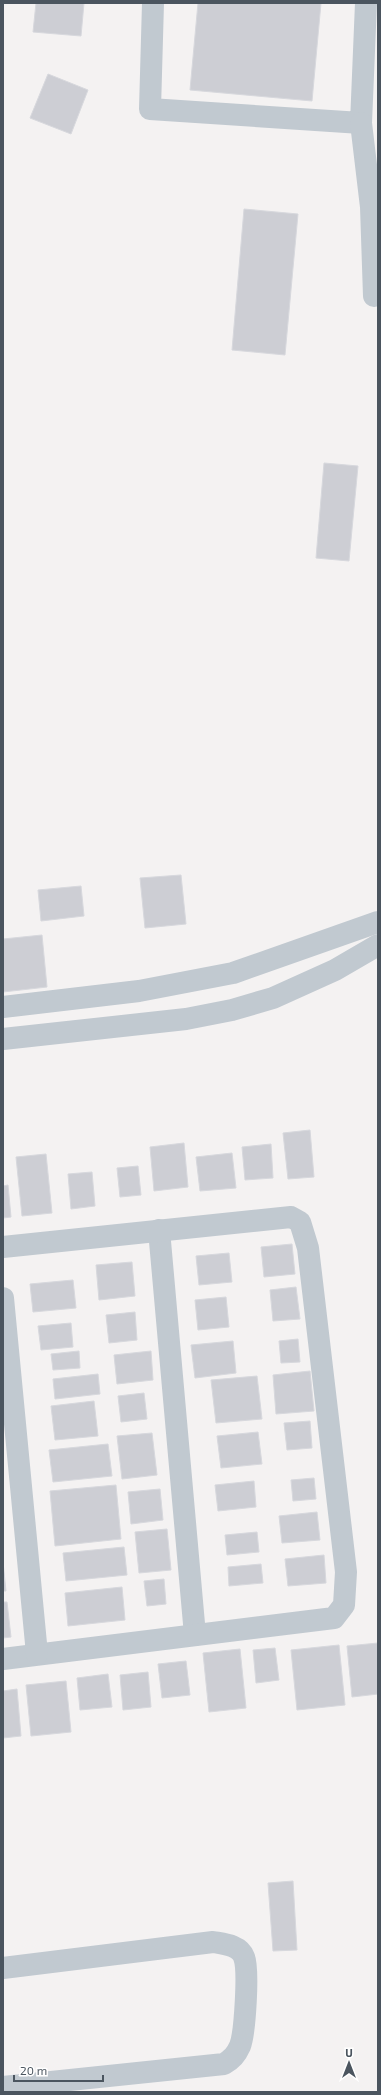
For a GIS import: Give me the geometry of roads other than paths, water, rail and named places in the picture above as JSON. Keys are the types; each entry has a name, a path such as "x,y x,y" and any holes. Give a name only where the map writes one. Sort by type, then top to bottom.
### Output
{"street":[{"path":"153,3 150,109 361,123"},
{"path":"366,3 361,123 371,207 374,296"},
{"path":"3,1007 139,991 233,973 378,922"},
{"path":"3,1039 186,1019 232,1010 272,998 328,973 378,945"},
{"path":"3,1247 291,1217 300,1222 308,1248 346,1572 344,1605 334,1618 3,1659"},
{"path":"159,1230 195,1635"},
{"path":"3,1298 37,1654"},
{"path":"3,1968 213,1942 237,1948 244,1957 247,1981 240,2045 233,2058 224,2064 3,2086"}]}
